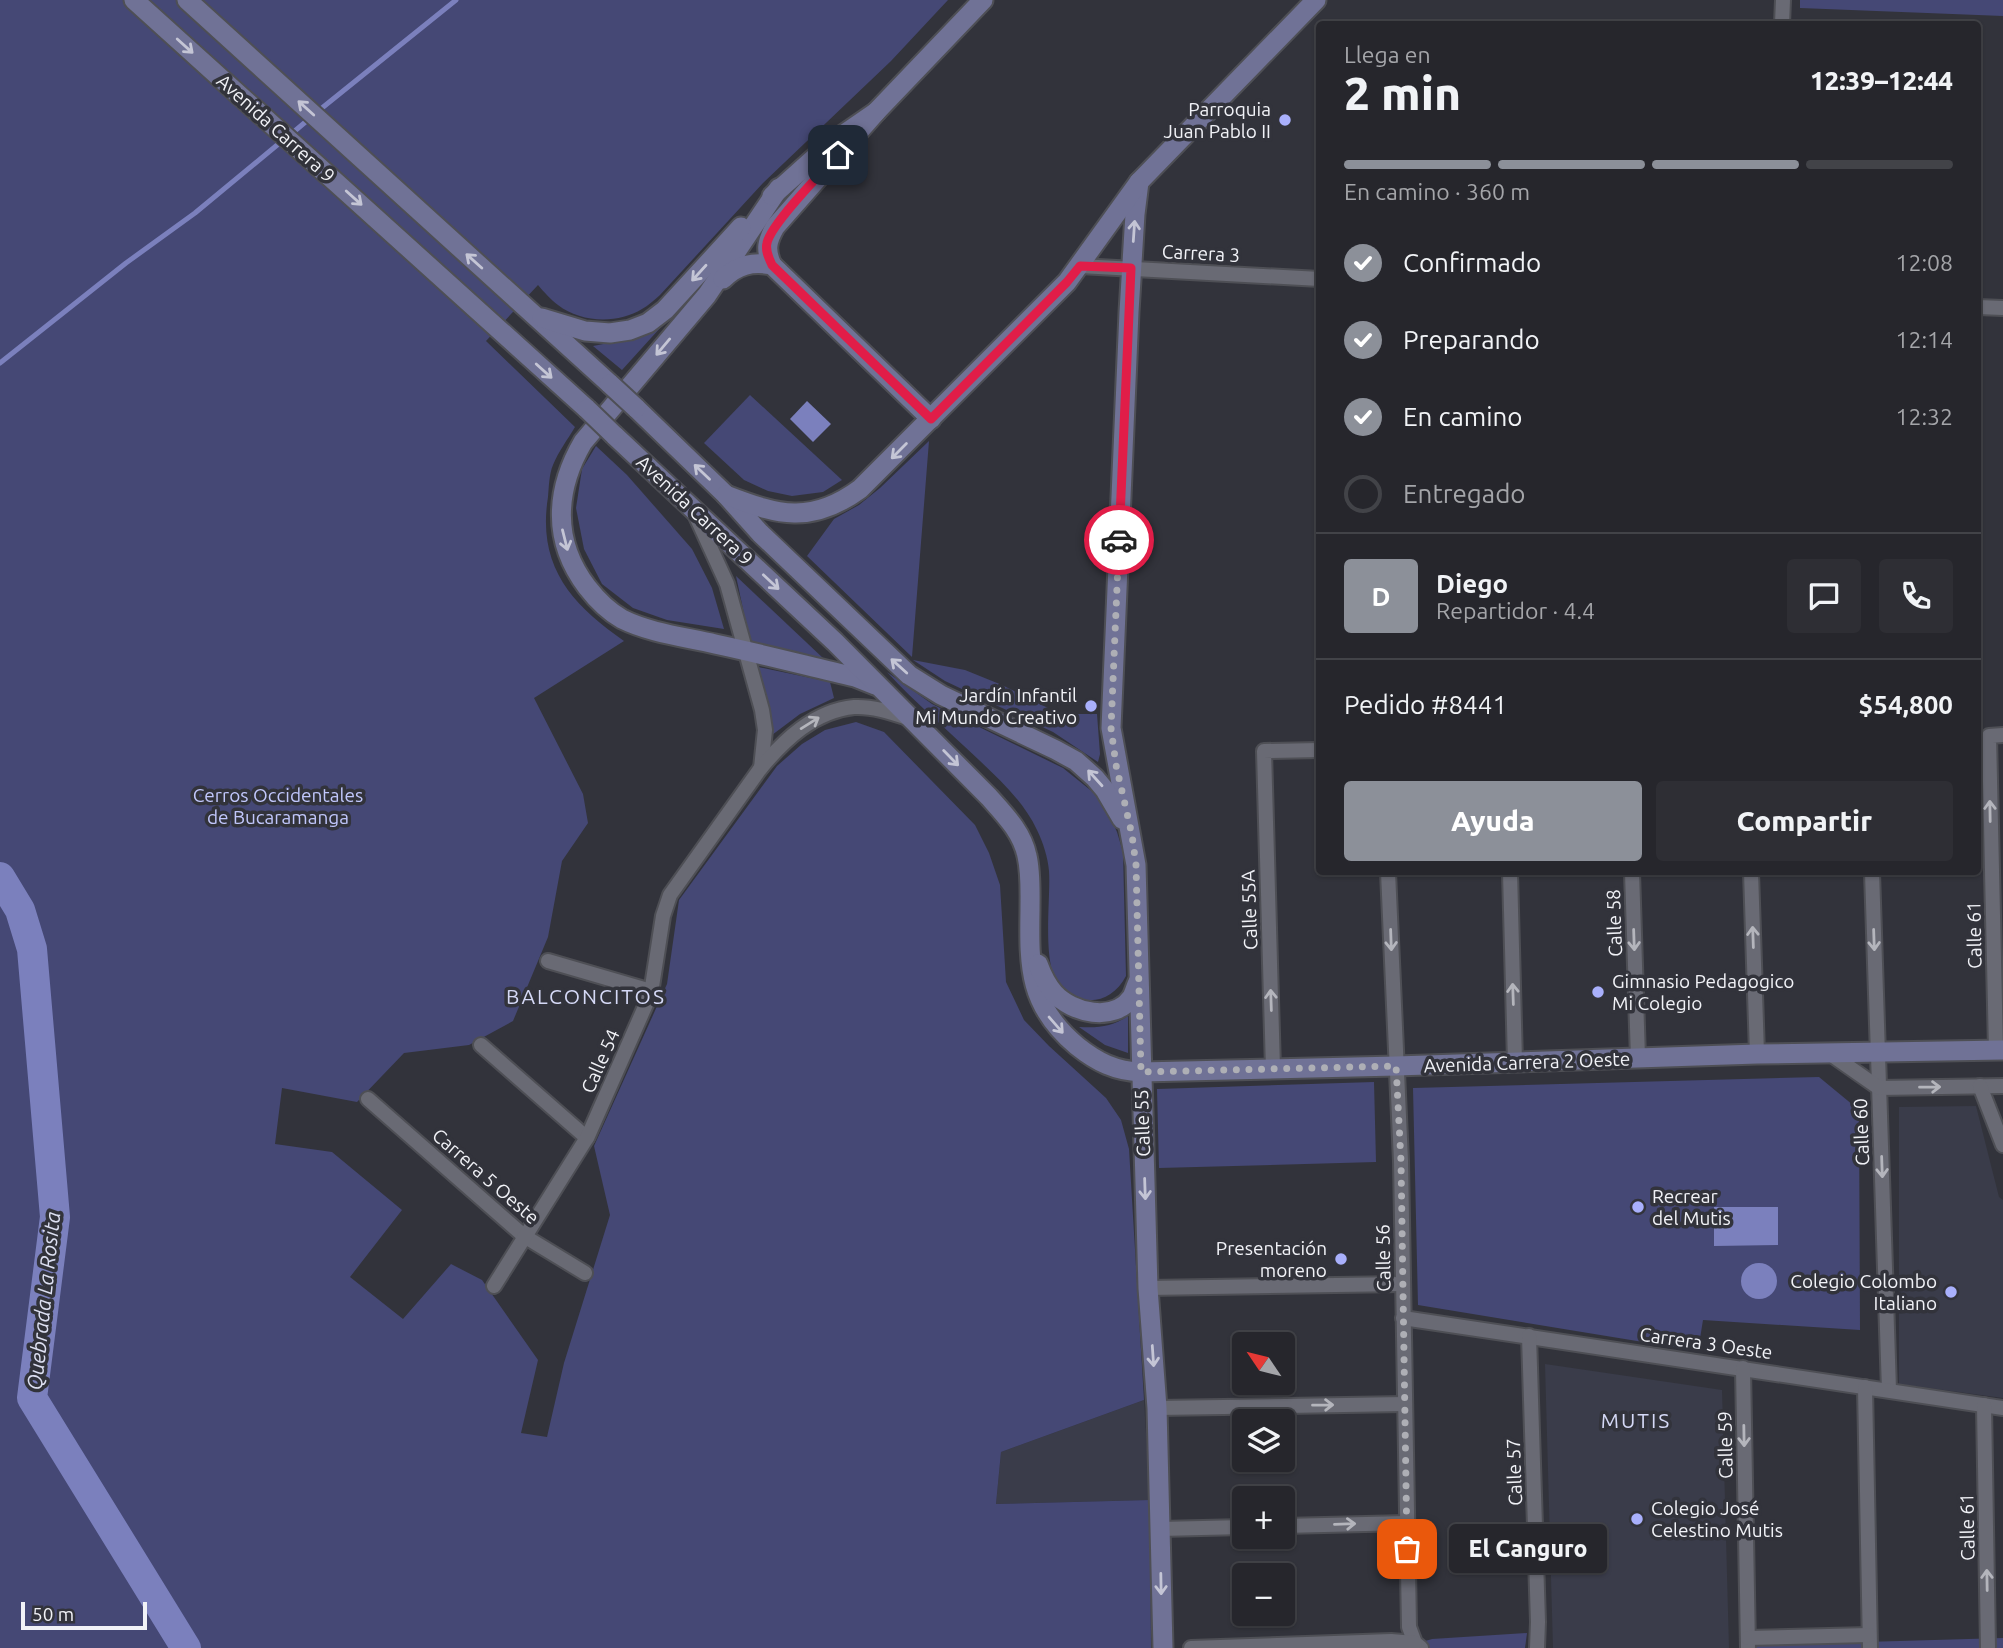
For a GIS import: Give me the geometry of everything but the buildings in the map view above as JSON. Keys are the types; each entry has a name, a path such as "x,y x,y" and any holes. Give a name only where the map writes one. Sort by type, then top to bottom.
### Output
{"main road":[{"name":"Avenida Carrera 9","path":"134,0 587,409 824,632 989,797 1013,825 1027,856 1032,970 1037,992 1051,1020 1066,1037 1096,1059 1119,1070 1141,1072"},
{"name":"Avenida Carrera 9","path":"187,0 636,408 726,495 760,533 878,646 922,684 1056,750 1087,769 1105,790 1132,835"},
{"path":"931,419 772,265 766,245 775,227 876,112 983,0"},
{"path":"726,495 777,513 796,514 831,506 860,489 1067,282 1139,182 1316,0"},
{"path":"529,311 585,331 610,333 630,330 648,323 665,310 779,188 831,143 876,112"},
{"name":"Calle 55","path":"1139,182 1131,268 1111,728 1136,865 1148,1288 1157,1408 1163,1648"},
{"path":"779,188 707,295 583,442 566,479 560,516 565,544 577,573 599,602 636,625 855,677 881,689"},
{"path":"707,295 738,267 751,263 772,265"},
{"path":"1030,944 1044,980 1056,995 1083,1011 1108,1012 1122,1006 1132,997 1139,981"},
{"name":"Avenida Carrera 2 Oeste","path":"1141,1072 1757,1054 1999,1050"}],"street":[{"path":"1782,21 1783,0"},
{"name":"Carrera 3","path":"1080,266 1316,279"},
{"path":"1981,307 2003,308"},
{"name":"Calle 54","path":"494,1286 587,1138 651,991 663,916 670,895 760,769 765,742 764,722 727,584 691,507"},
{"path":"760,769 802,727 834,711 853,707 872,708 912,719"},
{"name":"Calle 61","path":"1996,735 1999,1050"},
{"name":"Calle 55A","path":"1273,1069 1264,751 1316,750"},
{"name":"Calle 56","path":"1388,875 1401,1161 1409,1627 1418,1646"},
{"path":"1510,875 1515,1062"},
{"name":"Calle 58","path":"1632,875 1638,1058"},
{"path":"1751,875 1757,1054"},
{"name":"Calle 60","path":"1872,875 1889,1390"},
{"path":"548,961 651,991"},
{"path":"481,1045 587,1138"},
{"path":"1829,1053 1879,1088 2003,1086"},
{"path":"1980,1086 2003,1145"},
{"name":"Carrera 5 Oeste","path":"368,1099 524,1236 585,1273"},
{"path":"1148,1288 1403,1284"},
{"name":"Carrera 3 Oeste","path":"1403,1318 2003,1408"},
{"name":"Calle 57","path":"1530,1336 1537,1648"},
{"name":"Calle 59","path":"1743,1368 1748,1643"},
{"path":"1748,1643 1869,1642 1865,1387"},
{"path":"1157,1408 1405,1404"},
{"name":"Calle 61","path":"1984,1405 1996,1633 1988,1648"},
{"path":"1295,1526 1407,1523"},
{"path":"1160,1530 1232,1527"},
{"path":"1191,1648 1391,1641 1418,1646"}],"shaded area":[{"path":"807,401 831,424 813,442 790,419"},
{"name":"Colegio Colombo Italiano","path":"1976,1106 1999,1197 2003,1200 2003,1398 1899,1384 1899,1107"},
{"path":"1714,1207 1778,1207 1778,1245 1714,1246"},
{"path":"1759,1263 1772,1268 1777,1281 1772,1294 1759,1299 1746,1294 1741,1281 1746,1268"},
{"name":"Colegio José Celestino Mutis","path":"1545,1364 1722,1390 1729,1648 1553,1648"},
{"path":"1144,1400 1150,1500 996,1504 1001,1452"}],"green space":[{"name":"Cerros Occidentales de Bucaramanga","path":"0,0 948,0 891,61 763,183 660,295 646,306 622,317 588,318 567,311 538,285 486,341 575,427 551,472 546,521 548,543 553,563 574,597 588,613 624,641 534,698 583,794 588,823 562,861 548,937 513,1021 469,1045 404,1053 357,1102 282,1088 275,1144 332,1152 402,1210 350,1277 403,1319 451,1264 482,1280 538,1360 521,1433 547,1437 564,1363 610,1215 594,1146 667,984 679,900 777,766 802,744 825,730 856,722 884,732 975,825 989,853 1000,885 1006,982 1024,1020 1106,1098 1121,1120 1129,1149 1144,1400 1001,1452 996,1504 1150,1500 1151,1648 0,1648"},
{"path":"1800,0 2003,0 2003,16 1800,8"},
{"path":"709,274 622,370 593,346 624,340"},
{"path":"750,395 842,480 823,492 792,496 768,491 744,480 704,443"},
{"path":"929,441 912,657 807,556 834,519 859,505 880,488"},
{"path":"596,446 627,475 692,549 712,588 724,629 667,620 633,608 602,584 584,549 576,508 582,469"},
{"path":"736,576 824,659 750,642"},
{"path":"913,660 965,670 1060,714 1097,714 1100,754 1098,762 1053,732 945,681"},
{"path":"758,667 830,682 834,698 800,714 772,735 769,710"},
{"path":"887,672 932,704 1063,768 1094,793 1106,808 1123,852 1126,976 1113,992 1096,1000 1087,1000 1078,998 1060,986 1054,976 1049,948 1048,866 1043,845 1032,820 1004,784"},
{"path":"1128,1016 1128,1053 1105,1045 1079,1027 1105,1026"},
{"name":"Recrear del Mutis","path":"1819,1077 1859,1110 1860,1330 1703,1320 1698,1351 1418,1305 1413,1088"},
{"path":"1374,1082 1376,1162 1159,1168 1157,1089"},
{"path":"1527,1633 1525,1648 1402,1648 1432,1639"},
{"path":"2003,1638 2003,1648 1757,1648 1757,1645"}],"waterway":[{"path":"317,112 456,0"},
{"path":"290,135 309,119"},
{"path":"0,363 126,263 195,213 282,141"},
{"name":"Quebrada La Rosita","path":"0,877 20,910 32,949 55,1217 32,1398 186,1648"}],"way so far":[{"path":"1119,540 1111,738 1136,865 1141,1072 1396,1066 1401,1161 1407,1549"}],"place":[{"name":"Parroquia Juan Pablo II","path":"1285,120"},
{"name":"Jardín Infantil Mi Mundo Creativo","path":"1091,706"},
{"name":"Gimnasio Pedagogico Mi Colegio","path":"1598,992"},
{"name":"Recrear del Mutis","path":"1638,1207"},
{"name":"Presentación moreno","path":"1341,1259"},
{"name":"Colegio Colombo Italiano","path":"1951,1292"},
{"name":"Colegio José Celestino Mutis","path":"1637,1519"},
{"name":"El Canguro","path":"1407,1549"}],"district":[{"name":"BALCONCITOS","path":"586,997"},
{"name":"MUTIS","path":"1636,1421"}],"route":[{"path":"838,155 775,227 766,245 767,255 772,265 931,419 1080,266 1131,268 1119,540"}]}
